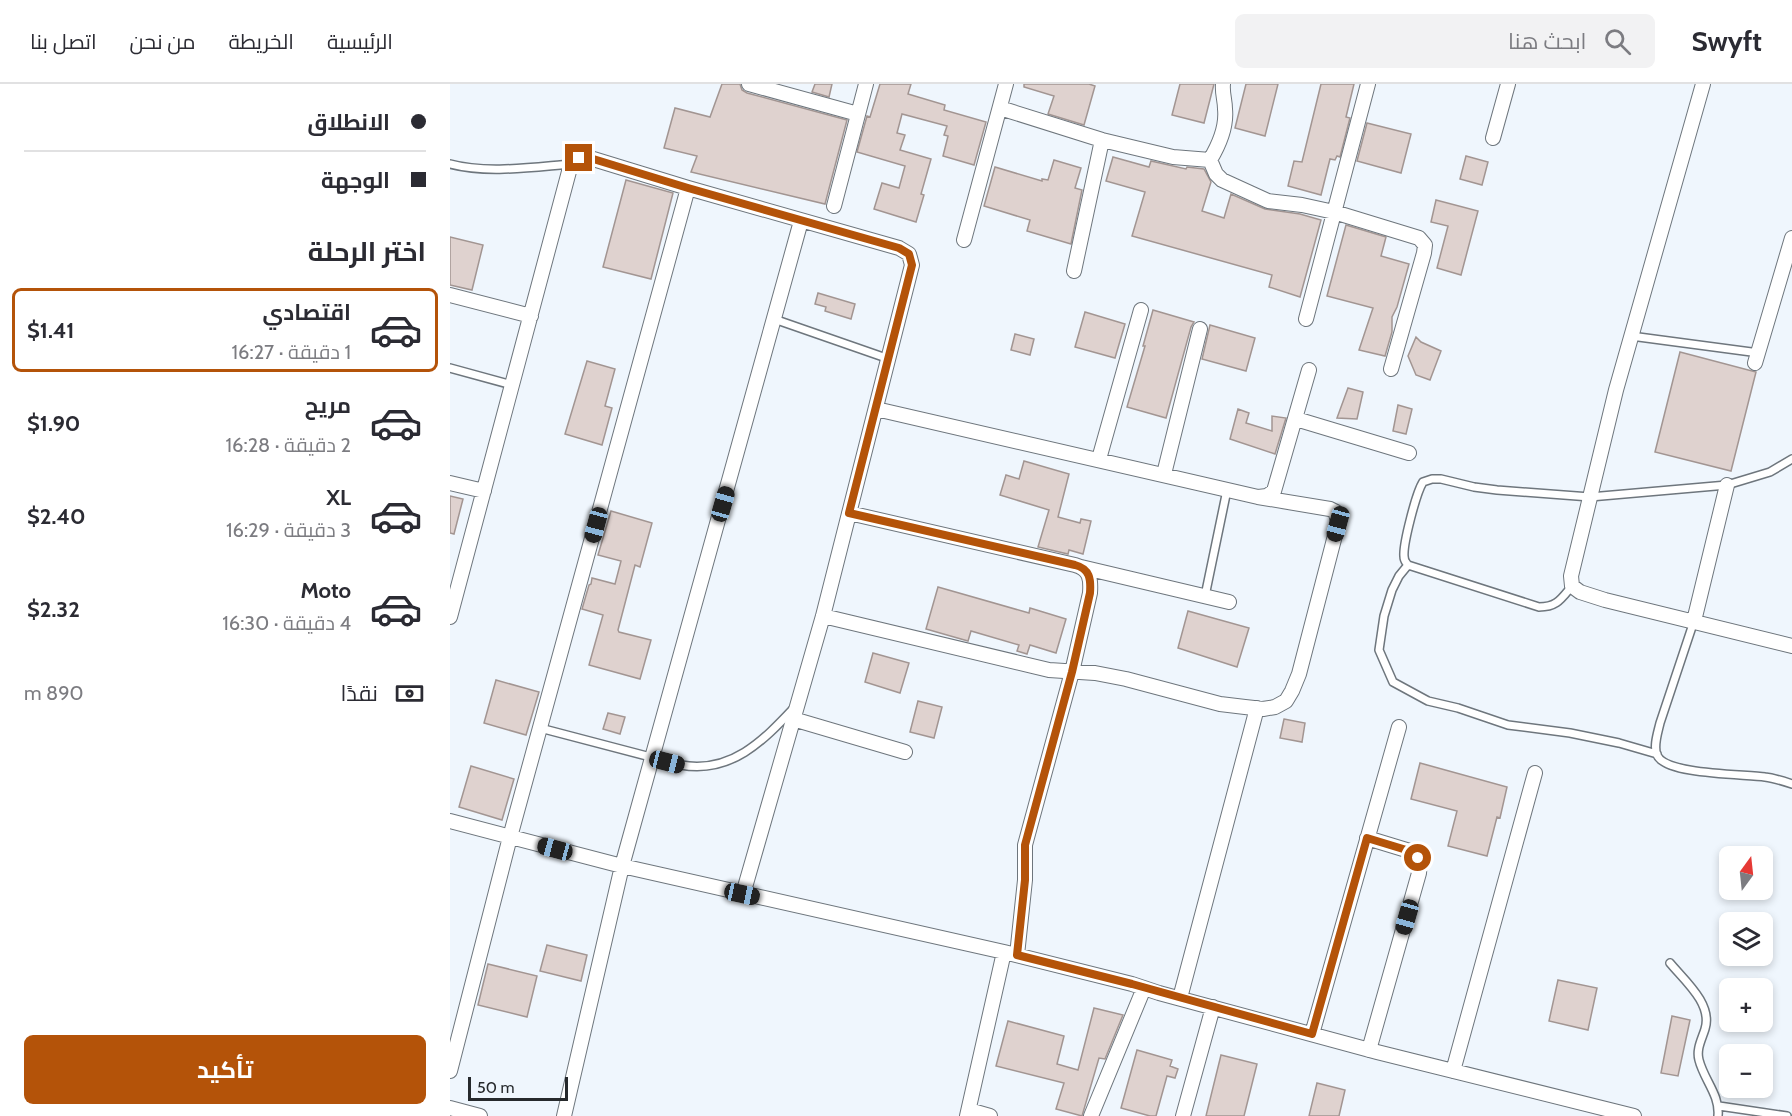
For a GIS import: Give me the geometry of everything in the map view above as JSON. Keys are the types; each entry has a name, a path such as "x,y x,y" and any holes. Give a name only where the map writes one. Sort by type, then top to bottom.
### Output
{"street":[{"path":"749,84 858,114"},
{"path":"834,206 866,84"},
{"path":"964,240 1006,84"},
{"path":"1210,160 1224,130 1226,110 1223,84"},
{"path":"1306,319 1368,84"},
{"path":"1493,138 1508,84"},
{"path":"1703,84 1616,390 1571,576 1572,586 1580,592 1605,600 1792,646"},
{"path":"1000,108 1102,140 1173,157 1210,160"},
{"path":"1074,271 1102,140"},
{"path":"450,617 454,587 484,491 571,164 579,158 590,158 899,248 909,254 912,265 823,616 742,894"},
{"path":"1210,160 1216,174 1222,180 1268,201 1334,212 1419,238 1425,245 1424,253 1391,369"},
{"path":"450,1071 510,837 688,188"},
{"path":"564,1116 622,866 801,221"},
{"path":"1757,358 1792,238"},
{"path":"450,295 531,316"},
{"path":"1099,459 1141,310"},
{"path":"1164,474 1200,328"},
{"path":"1258,496 1267,496 1274,491 1309,370"},
{"path":"823,616 1049,670 1126,679 1221,704 1257,708 1275,707 1286,701 1299,674 1338,524 1336,512 1330,509 1258,496 876,409"},
{"path":"1296,419 1409,453"},
{"path":"450,483 484,491"},
{"path":"1694,621 1728,485"},
{"path":"849,513 1229,602"},
{"path":"990,1116 968,1113 1011,953 1025,880 1025,845 1072,672 1091,581 1089,573 1081,567"},
{"path":"1180,998 1257,708"},
{"path":"793,719 905,752"},
{"path":"1312,1034 1399,727"},
{"path":"1453,1071 1536,773"},
{"path":"450,821 622,866 1011,953 1453,1071 1589,1111 1634,1116"},
{"path":"1367,838 1413,852 1420,864 1369,1050"},
{"path":"1091,1116 1144,988"},
{"path":"1183,1116 1213,1007"},
{"path":"450,1108 480,1116"}],"lane":[{"path":"450,164 469,168 571,164"},
{"path":"774,320 889,359"},
{"path":"1631,336 1757,358"},
{"path":"450,368 512,384"},
{"path":"1572,586 1557,603 1550,607 1539,607 1408,565 1404,552 1415,503 1423,482 1432,478 1497,490 1590,497 1728,485 1770,472 1792,459"},
{"path":"1205,596 1227,489"},
{"path":"1408,565 1392,590 1384,616 1379,650 1393,682 1428,701 1458,708 1508,725 1570,733 1657,754"},
{"path":"1694,621 1660,723 1656,740 1657,754 1662,761 1677,767 1702,772 1765,777 1792,784"},
{"path":"540,728 695,768 713,767 730,760 763,740 797,705"},
{"path":"1670,963 1699,998 1704,1008 1707,1020 1699,1044 1698,1057 1701,1070 1719,1106 1718,1116"},
{"path":"1719,1106 1787,1116"}],"building":[{"path":"722,84 740,84 742,90 747,93 847,120 825,204 691,172 697,156 664,148 675,108 710,117"},
{"path":"815,84 832,84 829,97 812,92"},
{"path":"880,84 911,84 908,94 945,105 944,110 986,122 974,165 943,156 948,136 944,135 947,126 902,114 897,133 905,135 900,150 931,159 916,222 874,209 882,183 899,188 905,166 857,152 867,116 870,117"},
{"path":"1024,84 1089,84 1095,86 1084,125 1048,114 1054,96 1024,87"},
{"path":"1180,84 1214,84 1204,123 1172,115"},
{"path":"1246,84 1278,84 1265,136 1235,128"},
{"path":"1321,84 1354,84 1346,117 1350,118 1340,157 1337,156 1335,160 1330,159 1321,195 1288,186 1294,161 1302,162"},
{"path":"1367,123 1411,134 1401,173 1357,161"},
{"path":"1466,156 1488,162 1482,185 1460,179"},
{"path":"1113,157 1149,167 1151,161 1186,169 1187,167 1204,169 1211,182 1202,211 1224,218 1231,194 1265,209 1300,214 1321,220 1300,297 1269,287 1272,275 1132,236 1145,192 1106,181"},
{"path":"1054,160 1081,168 1075,188 1082,190 1071,244 1027,231 1030,220 984,206 995,167 1042,181 1042,179 1048,180"},
{"path":"626,180 673,193 651,279 603,267"},
{"path":"1436,200 1478,211 1461,275 1437,268 1448,226 1431,222"},
{"path":"1346,225 1386,237 1381,256 1409,264 1392,317 1392,332 1385,356 1359,350 1373,308 1327,296"},
{"path":"450,237 483,245 472,290 450,285"},
{"path":"818,293 855,304 851,319 825,311 826,307 815,304"},
{"path":"1153,310 1194,322 1166,418 1127,407"},
{"path":"1085,312 1125,324 1115,358 1075,347"},
{"path":"1210,325 1255,338 1246,371 1202,359"},
{"path":"1015,334 1034,339 1030,355 1011,350"},
{"path":"1416,337 1421,342 1441,351 1430,380 1416,375 1408,356"},
{"path":"1680,352 1756,372 1731,471 1655,452"},
{"path":"587,361 615,369 605,406 612,408 602,445 565,434"},
{"path":"1348,388 1363,392 1357,419 1337,418"},
{"path":"1398,405 1412,409 1406,434 1393,431"},
{"path":"1238,409 1249,413 1246,423 1272,431 1272,416 1286,418 1275,454 1230,439"},
{"path":"1024,461 1069,474 1058,517 1080,523 1081,519 1091,521 1083,554 1069,550 1068,554 1038,547 1049,510 1000,495 1006,475 1019,479"},
{"path":"450,496 463,499 454,534 450,533"},
{"path":"611,511 652,523 640,567 635,565 618,630 651,640 640,679 589,665 603,615 582,609 589,585 592,578 615,584 621,561 598,555"},
{"path":"938,587 1029,613 1030,608 1066,619 1056,653 1030,645 1027,654 1017,651 1019,645 971,631 968,641 926,629"},
{"path":"1188,611 1249,628 1237,667 1178,648"},
{"path":"873,653 909,663 900,693 865,682"},
{"path":"496,680 539,692 526,735 484,723"},
{"path":"918,701 942,707 934,738 910,732"},
{"path":"608,713 625,717 620,734 603,729"},
{"path":"1284,719 1305,723 1302,742 1280,738"},
{"path":"1420,763 1507,787 1500,818 1497,817 1487,856 1448,846 1457,811 1411,799"},
{"path":"471,766 514,779 502,820 459,807"},
{"path":"547,945 587,955 581,981 540,971"},
{"path":"488,964 537,976 527,1017 478,1005"},
{"path":"1558,980 1597,988 1588,1030 1549,1021"},
{"path":"1094,1008 1123,1015 1105,1059 1099,1058 1082,1116 1056,1109 1064,1083 996,1066 1008,1021 1064,1036 1057,1064 1078,1070"},
{"path":"1672,1016 1690,1020 1678,1076 1661,1073"},
{"path":"1137,1050 1172,1060 1170,1066 1178,1069 1175,1078 1167,1076 1156,1116 1121,1108"},
{"path":"1221,1055 1257,1064 1244,1116 1206,1116"},
{"path":"1317,1083 1345,1090 1339,1116 1309,1116"}],"route":[{"path":"579,158 590,158 899,248 909,254 912,265 849,513 1075,565 1089,573 1090,593 1072,672 1025,845 1025,880 1017,955 1312,1034 1367,838 1413,852 1418,858"}]}
